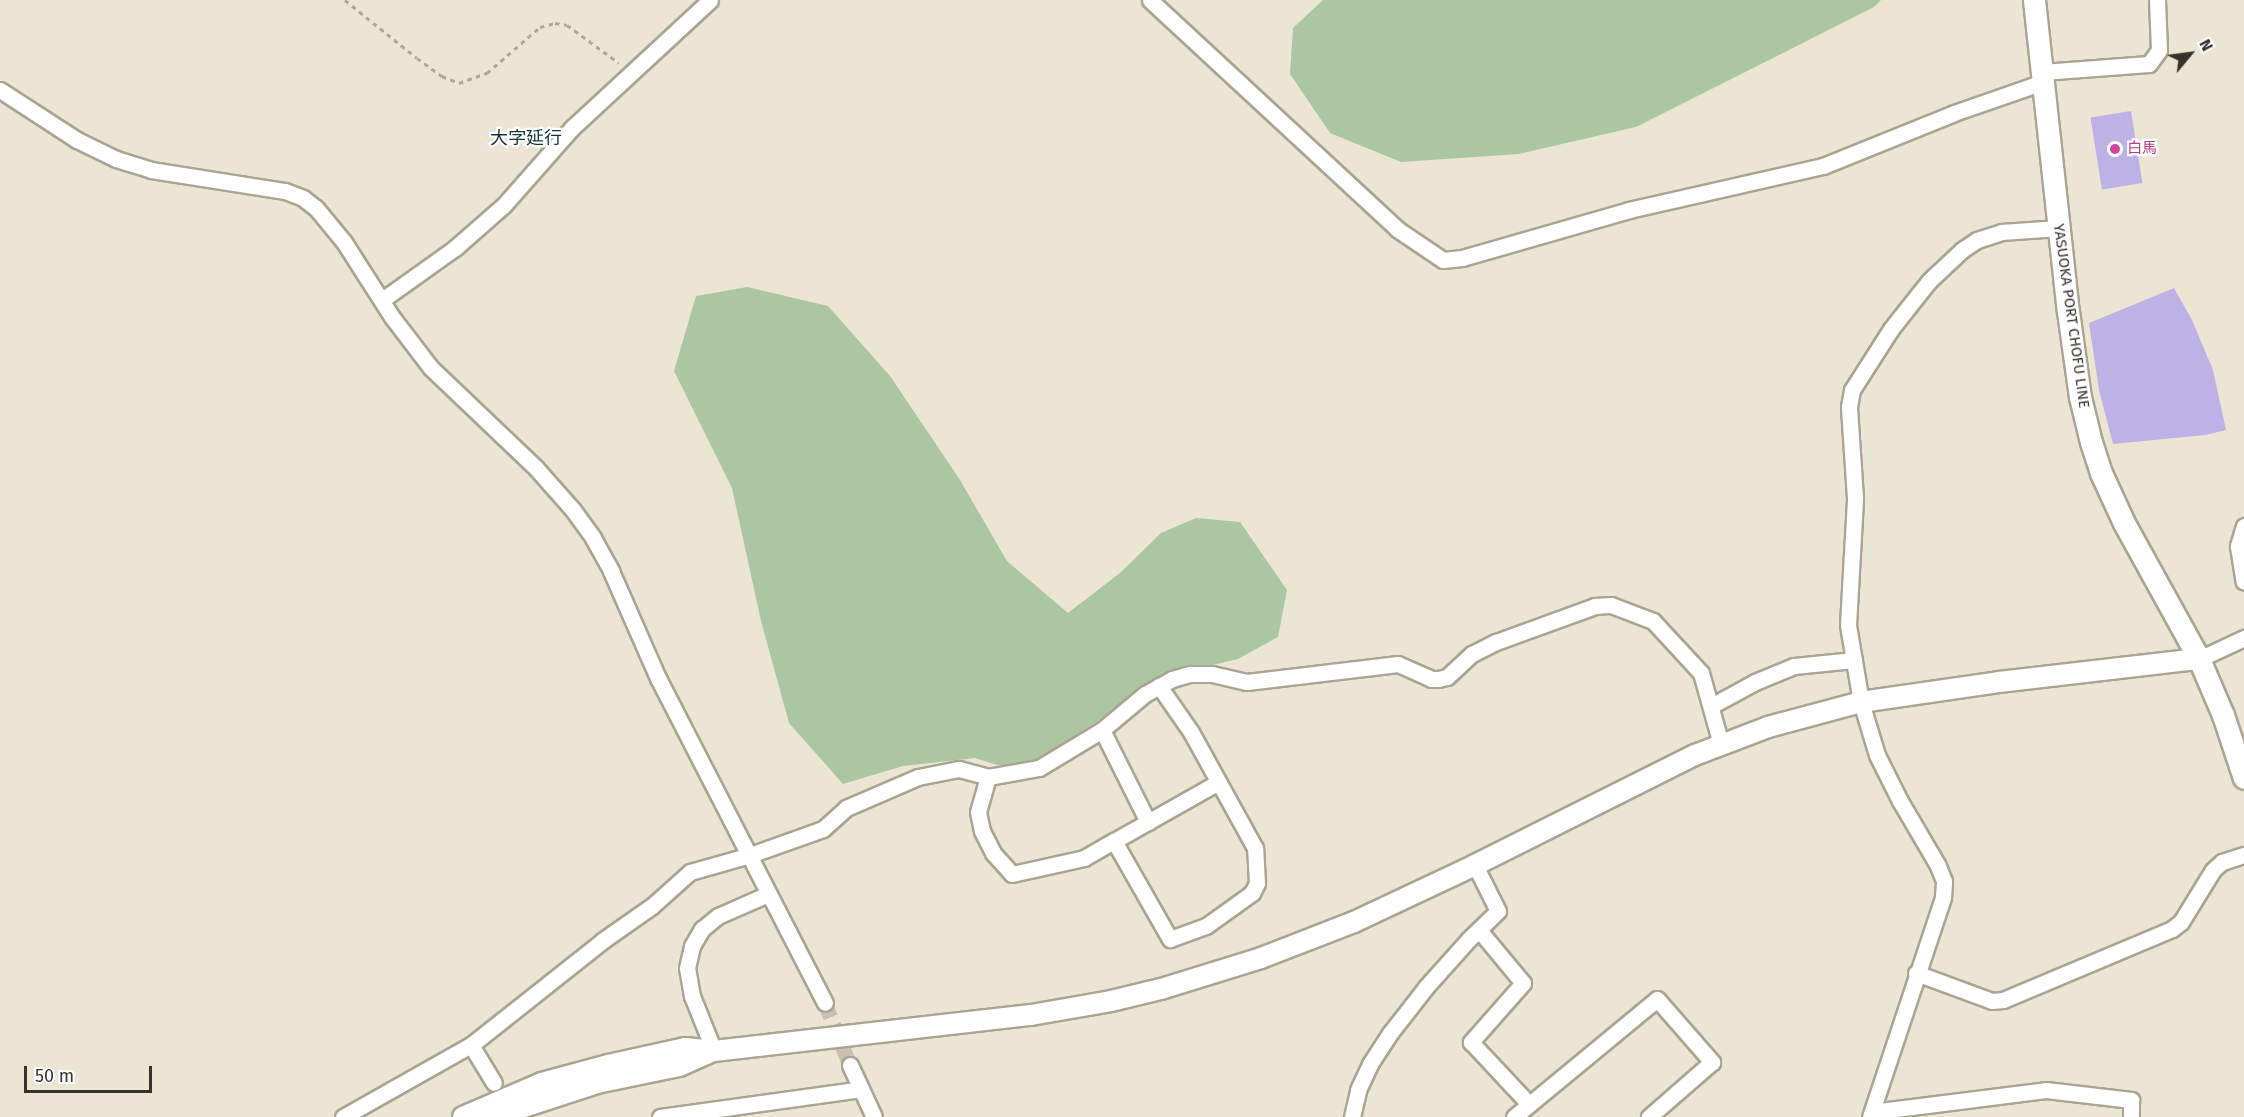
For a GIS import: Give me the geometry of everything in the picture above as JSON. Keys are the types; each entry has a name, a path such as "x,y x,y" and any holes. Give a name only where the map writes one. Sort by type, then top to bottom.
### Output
{"main road":[{"name":"YASUOKA PORT CHOFU LINE","path":"2034,0 2080,397 2091,442 2101,473 2124,523 2199,659 2223,715 2244,778"}],"street":[{"path":"382,300 455,248 504,205 572,128 710,0"},
{"path":"1150,0 1397,229 1443,260 1462,258 1629,210 1823,166 2043,77 2149,64 2159,50 2157,0"},
{"path":"0,90 77,140 116,159 151,170 256,185 303,198 316,208 344,242 431,368 536,468 573,510 593,538 611,571 658,678 825,1003"},
{"path":"2059,228 2001,232 1977,240 1962,250 1929,280 1891,329 1852,390 1849,407 1855,498 1848,625 1861,702 1877,755 1899,801 1937,864 1944,881 1943,897 1871,1114 2046,1090 2131,1100 2131,1115"},
{"path":"2244,526 2238,546 2244,582"},
{"path":"343,1117 471,1045 602,941 652,906 690,872 750,855 823,829 846,808 918,777 959,769 988,777 1040,768 1102,730 1145,694 1190,674 1212,674 1247,682 1398,664 1431,679 1438,679 1448,677 1472,654 1496,642 1595,606 1611,605 1653,621 1701,673 1721,744"},
{"path":"463,1117 514,1094 579,1072 684,1048 714,1051 1020,1017 1121,999 1209,974 1310,940 1475,865 1695,755 1768,727 1861,702 1999,682 2199,659 2244,638"},
{"path":"1711,706 1794,666 1854,660"},
{"path":"1114,841 1170,939 1206,927 1252,893 1257,883 1255,848 1234,808 1217,783 1191,732 1160,686"},
{"path":"1102,730 1148,822"},
{"path":"988,777 978,812 982,831 993,853 1012,874 1084,858 1217,783"},
{"path":"1916,973 1992,1001 2003,1000 2172,929 2181,922 2213,870 2222,862 2244,855"},
{"path":"1352,1117 1358,1090 1375,1056 1426,987 1498,911 1475,865"},
{"path":"714,1051 692,996 687,968 692,946 702,929 718,916 768,894"},
{"path":"1479,930 1523,983 1471,1042 1529,1104"},
{"path":"1514,1117 1657,999 1712,1062 1649,1117"},
{"path":"471,1045 494,1083"},
{"path":"493,1117 597,1083 679,1066 714,1051"},
{"path":"850,1065 874,1117"},
{"path":"660,1117 861,1089"}],"path":[{"path":"345,0 417,58 442,76 459,83 487,74 534,32 555,23 573,30 632,72"}],"green space":[{"path":"1323,0 1881,0 1874,7 1636,127 1519,154 1401,162 1330,133 1290,74 1293,28"},
{"path":"747,287 828,306 890,376 960,480 1007,561 1068,613 1120,573 1161,533 1196,518 1240,522 1287,590 1278,637 1238,659 1165,676 1025,769 997,765 975,758 903,766 843,784 789,723 761,621 732,488 674,371 696,296"}],"building":[{"name":"白馬","path":"2131,111 2142,183 2102,190 2091,117"},
{"path":"2174,288 2192,320 2213,370 2226,430 2205,435 2113,444 2099,390 2089,323"}],"tunnel":[{"path":"825,1003 850,1065"}],"place":[{"name":"白馬","path":"2115,149"}],"district":[{"name":"大字延行","path":"526,138"}]}
